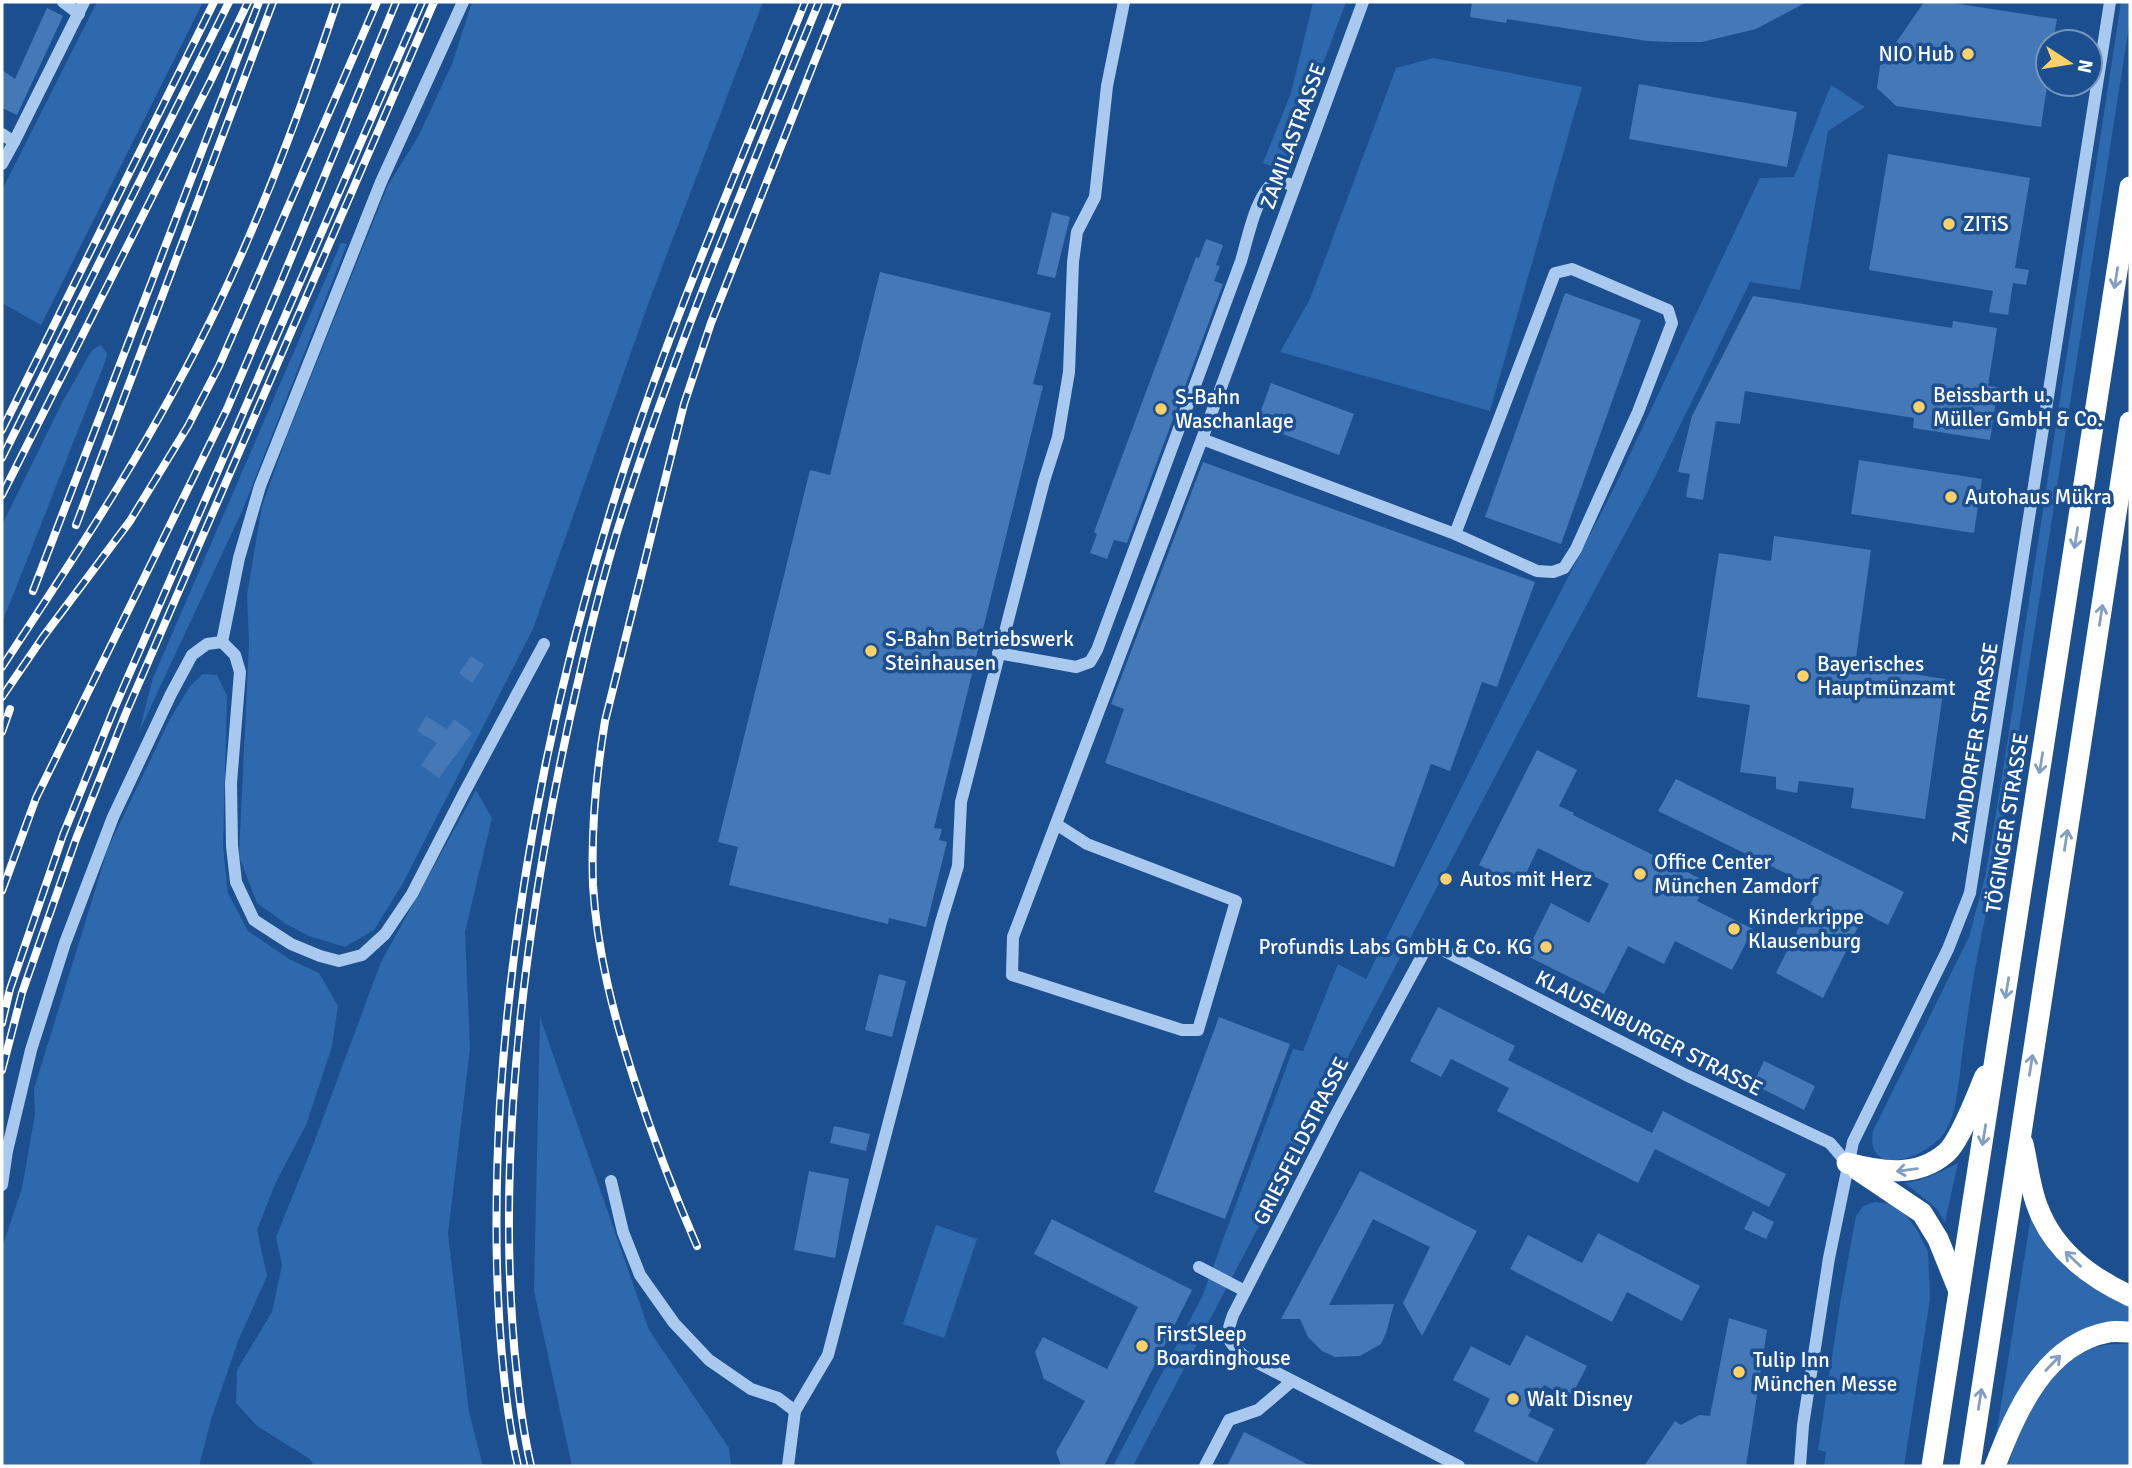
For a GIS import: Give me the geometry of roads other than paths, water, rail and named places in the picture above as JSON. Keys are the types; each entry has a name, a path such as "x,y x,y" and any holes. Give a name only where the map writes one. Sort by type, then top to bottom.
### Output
{"highway":[{"name":"TÖGINGER STRASSE","path":"1932,1466 2130,187"},
{"path":"1970,1466 2130,422"},
{"path":"1847,1163 1896,1172 1919,1169 1947,1153 1967,1119 1998,1043"},
{"path":"2021,1132 2037,1207 2049,1233 2075,1263 2130,1296"},
{"path":"1847,1163 1922,1213 1938,1239 1959,1292"},
{"path":"1995,1466 2006,1436 2030,1390 2057,1357 2083,1341 2109,1332 2130,1332"}],"street":[{"path":"2,164 81,8 63,2"},
{"path":"222,642 239,558 260,485 382,182 463,2"},
{"path":"788,1466 795,1411 828,1355 958,866 961,802 1044,481 1058,437 1069,372 1073,262 1077,232 1096,197 1107,86 1124,2"},
{"name":"ZAMILASTRASSE","path":"1056,824 1087,844 1236,901 1198,1030 1182,1030 1012,975 1013,937 1202,439 1363,2"},
{"name":"ZAMDORFER STRASSE","path":"1800,1466 1803,1425 1847,1163 1861,1123 1948,949 1970,893 2110,2"},
{"path":"2,134 14,142"},
{"path":"999,653 1076,667 1090,662 1097,650 1241,261 1260,200 1269,185 1277,180 1295,186"},
{"path":"1202,439 1455,534 1537,571 1553,572 1564,568 1577,549 1638,412 1672,323 1668,310 1572,269 1555,273 1455,534"},
{"path":"222,642 235,655 240,672 231,783 232,846 236,882 254,920 290,944 339,961 362,954 385,934 412,894 544,644"},
{"path":"2,1185 7,1151 31,1050 65,943 113,817 192,655 207,644 222,642"},
{"name":"KLAUSENBURGER STRASSE","path":"1429,943 1686,1075 1830,1143 1847,1163"},
{"name":"GRIESFELDSTRASSE","path":"1292,1381 1244,1356 1229,1343 1227,1331 1338,1110 1429,943"},
{"path":"611,1181 623,1232 640,1275 674,1323 709,1360 751,1389 778,1398 795,1411"},
{"path":"1199,1268 1245,1291"},
{"path":"1205,1466 1229,1420 1258,1410 1292,1381 1459,1466"}],"railway":[{"path":"2,430 214,2"},
{"path":"2,458 229,2"},
{"path":"2,495 248,2"},
{"path":"33,591 259,2"},
{"path":"76,525 273,2"},
{"path":"2,667 117,489 195,351 268,192 337,2"},
{"path":"2,697 43,637 130,521 188,426 219,366 377,2"},
{"path":"2,891 36,798 227,409 396,2"},
{"path":"2,1023 10,989 63,835 114,709 422,2"},
{"path":"2,1070 22,993 76,839 126,713 434,2"},
{"path":"518,1466 508,1410 501,1342 496,1240 497,1171 500,1103 514,954 538,805 589,585 631,448 677,319 805,2"},
{"path":"531,1466 521,1410 514,1342 509,1240 510,1171 523,997 537,891 556,786 578,682 616,534 716,256 819,2"},
{"path":"697,1246 649,1124 627,1058 608,985 598,935 593,885 597,782 605,721 684,404 711,323 838,2"},
{"path":"2,732 10,709"}],"place":[{"name":"NIO Hub","path":"1968,54"},
{"name":"ZITiS","path":"1949,224"},
{"name":"Beissbarth u. Müller GmbH & Co.","path":"1919,407"},
{"name":"S-Bahn Waschanlage","path":"1161,409"},
{"name":"Autohaus Mükra","path":"1951,497"},
{"name":"S-Bahn Betriebswerk Steinhausen","path":"871,651"},
{"name":"Bayerisches Hauptmünzamt","path":"1803,676"},
{"name":"Office Center München Zamdorf","path":"1640,874"},
{"name":"Autos mit Herz","path":"1446,879"},
{"name":"Kinderkrippe Klausenburg","path":"1734,929"},
{"name":"Profundis Labs GmbH & Co. KG","path":"1546,947"},
{"name":"FirstSleep Boardinghouse","path":"1142,1346"},
{"name":"Tulip Inn München Messe","path":"1739,1372"},
{"name":"Walt Disney","path":"1513,1399"}]}
